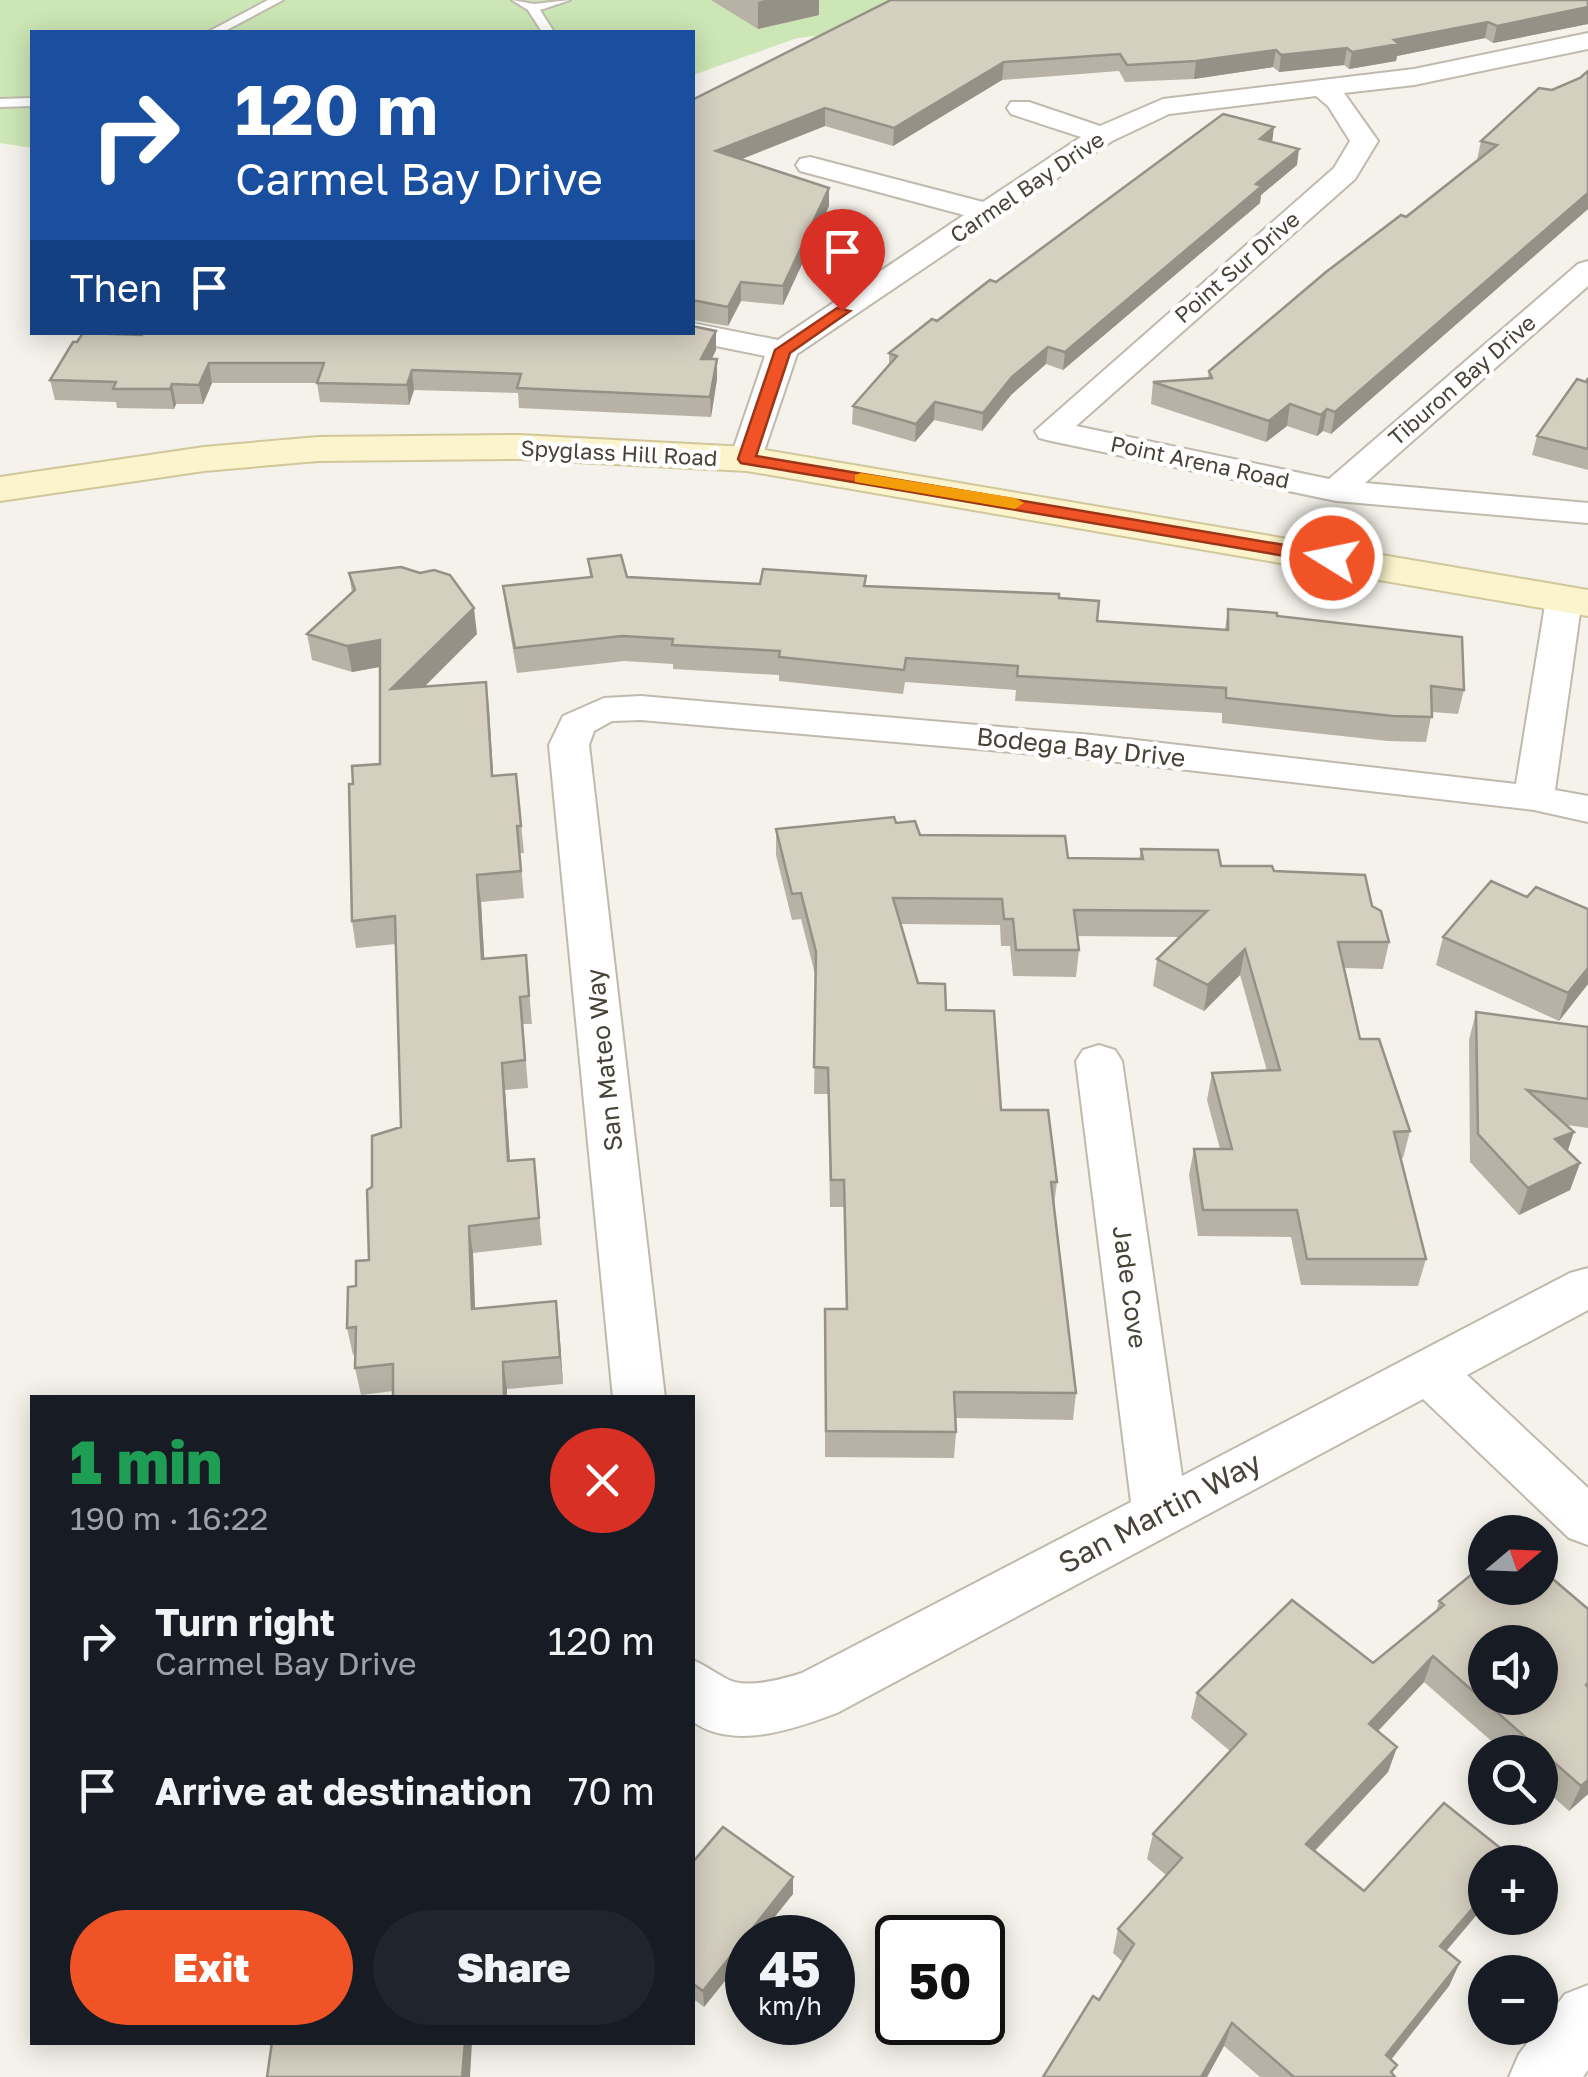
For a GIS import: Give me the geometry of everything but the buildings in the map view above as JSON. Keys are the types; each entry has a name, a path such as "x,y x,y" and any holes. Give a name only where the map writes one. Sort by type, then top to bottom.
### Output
{"main road":[{"name":"Spyglass Hill Road","path":"0,489 204,459 318,449 520,447 746,459 1576,601"}],"street":[{"name":"Carmel Bay Drive","path":"783,350 1102,135 1163,107 1414,77 1588,41"},
{"name":"Point Sur Drive","path":"1051,430 1346,173 1364,141 1338,101 1323,89"},
{"path":"1020,108 1102,135"},
{"path":"810,165 990,213"},
{"name":"Tiburon Bay Drive","path":"1336,491 1588,270"},
{"path":"695,333 783,350 746,459"},
{"name":"Point Arena Road","path":"1051,430 1336,491 1588,512"},
{"path":"1534,798 1576,601"},
{"name":"Bodega Bay Drive","path":"576,724 604,710 641,708 1092,747 1534,798 1588,808"},
{"name":"San Mateo Way","path":"576,724 570,745 639,1395"},
{"name":"Jade Cove","path":"1099,1061 1160,1513"},
{"name":"San Martin Way","path":"707,1697 776,1707 816,1695 1588,1287"},
{"path":"1430,1373 1588,1522"},
{"path":"1542,2077 1588,2017"}],"lane":[{"path":"217,30 247,9 276,0"},
{"path":"518,0 533,8 547,30"},
{"path":"533,8 564,0"},
{"path":"0,103 30,102"}],"green space":[{"path":"0,0 1416,0 1007,16 797,38 695,74 695,30 30,30 30,148 0,143"}],"slow traffic":[{"path":"861,478 1015,503"}],"route":[{"path":"842,311 783,350 746,459 1332,558"}]}
